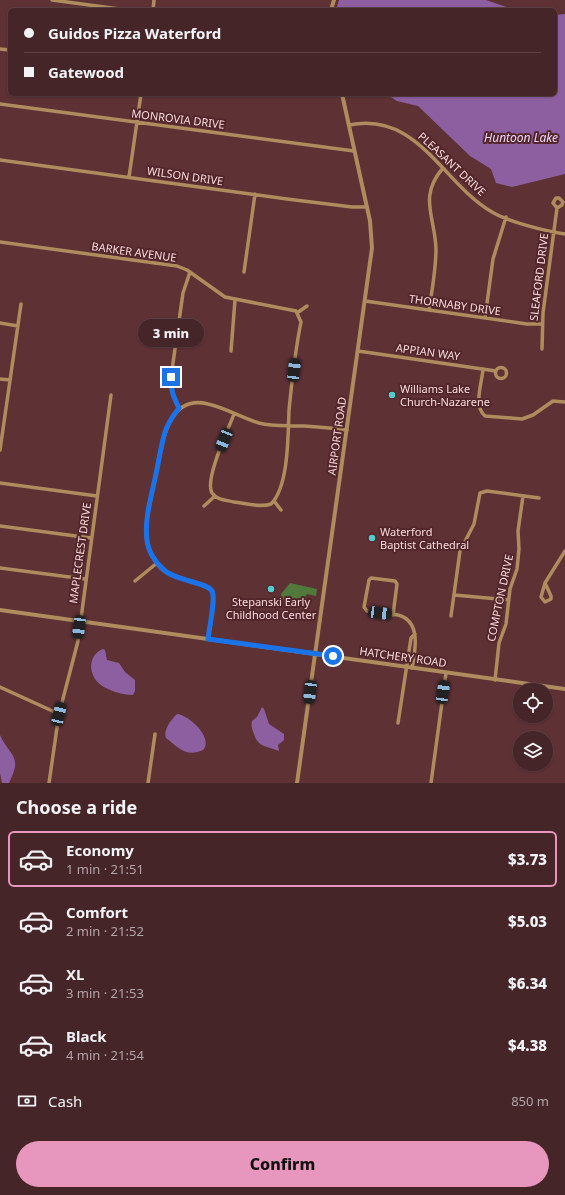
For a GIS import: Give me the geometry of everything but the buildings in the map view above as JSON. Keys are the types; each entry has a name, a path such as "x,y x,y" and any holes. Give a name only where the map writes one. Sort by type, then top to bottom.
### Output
{"street":[{"path":"52,0 112,8"},
{"path":"129,177 141,96"},
{"name":"AIRPORT ROAD","path":"297,783 366,301 372,244 367,207 342,96"},
{"name":"MONROVIA DRIVE","path":"0,104 354,151"},
{"name":"PLEASANT DRIVE","path":"349,125 370,122 400,130 417,142 457,183 486,208 506,217 565,234"},
{"name":"WILSON DRIVE","path":"0,160 352,207 367,207"},
{"path":"429,310 435,269 436,249 429,193 433,180 443,168"},
{"path":"244,272 254,194"},
{"name":"SLEAFORD DRIVE","path":"542,349 542,324 557,208"},
{"path":"485,318 493,259 506,217"},
{"name":"BARKER AVENUE","path":"0,242 177,266 190,272 225,297 235,300 290,308 297,313"},
{"path":"179,408 173,397 171,377 183,293 190,272"},
{"path":"231,352 235,300"},
{"name":"THORNABY DRIVE","path":"366,301 527,324 542,324"},
{"path":"0,450 1,434 21,304"},
{"path":"234,414 218,454 211,480 211,491 215,496 223,500 268,505 274,501 284,471 289,440 289,426 301,322 297,313 307,306"},
{"path":"0,323 18,326"},
{"name":"APPIAN WAY","path":"358,351 496,371"},
{"path":"483,369 479,406 481,412 486,416 522,419 533,415 553,401 565,402"},
{"path":"0,379 10,380"},
{"name":"MAPLECREST DRIVE","path":"49,783 59,714 78,641 85,579 111,395"},
{"path":"208,639 214,597 211,589 207,586 171,575 164,570 151,554 147,541 148,520 165,432 171,418 179,408 186,405 203,402 260,423 347,430"},
{"path":"0,483 97,496"},
{"path":"451,616 460,552 474,524 480,493 487,490 539,498"},
{"path":"204,506 215,496"},
{"name":"COMPTON DRIVE","path":"495,680 499,643 506,624 511,582 517,569 520,549 518,531 523,496"},
{"path":"274,501 281,510"},
{"path":"0,526 91,538"},
{"path":"545,583 551,596 551,600 545,602 541,597 545,583 565,551"},
{"path":"135,581 157,563"},
{"path":"0,568 85,579"},
{"path":"393,615 396,582 371,578 364,607 367,611 405,618 415,634 416,640 412,668"},
{"path":"454,595 508,600"},
{"name":"HATCHERY ROAD","path":"0,610 406,668 565,689"},
{"path":"398,723 411,638 415,634"},
{"path":"431,783 446,673"},
{"path":"0,686 59,714"},
{"path":"148,783 155,734"}],"green space":[{"path":"290,583 317,589 316,596 307,594 303,600 282,600 281,594"}],"water":[{"path":"339,0 486,0 509,8 337,8"},
{"name":"Huntoon Lake","path":"565,14 565,174 512,187 496,183 491,169 470,156 418,106 397,101 389,96 557,96 557,15"},
{"path":"103,649 105,650 107,660 119,663 125,672 135,680 135,691 133,695 112,691 97,681 91,666 94,656"},
{"path":"262,707 269,724 284,734 284,740 278,745 279,751 264,746 258,742 253,732 252,721 257,717"},
{"path":"177,714 188,718 199,728 205,739 206,745 203,750 192,753 187,752 178,748 166,738 165,735 167,728"},
{"path":"0,735 15,761 15,767 9,783 2,783 0,773"}],"place":[{"name":"Williams Lake Church-Nazarene","path":"392,395"},
{"name":"Waterford Baptist Cathedral","path":"372,538"},
{"name":"Stepanski Early Childhood Center","path":"271,589"}],"route":[{"path":"171,377 173,397 179,408 171,418 165,432 153,492 147,531 147,541 151,554 164,570 171,575 179,579 207,586 211,589 214,597 208,639 333,656"}]}
